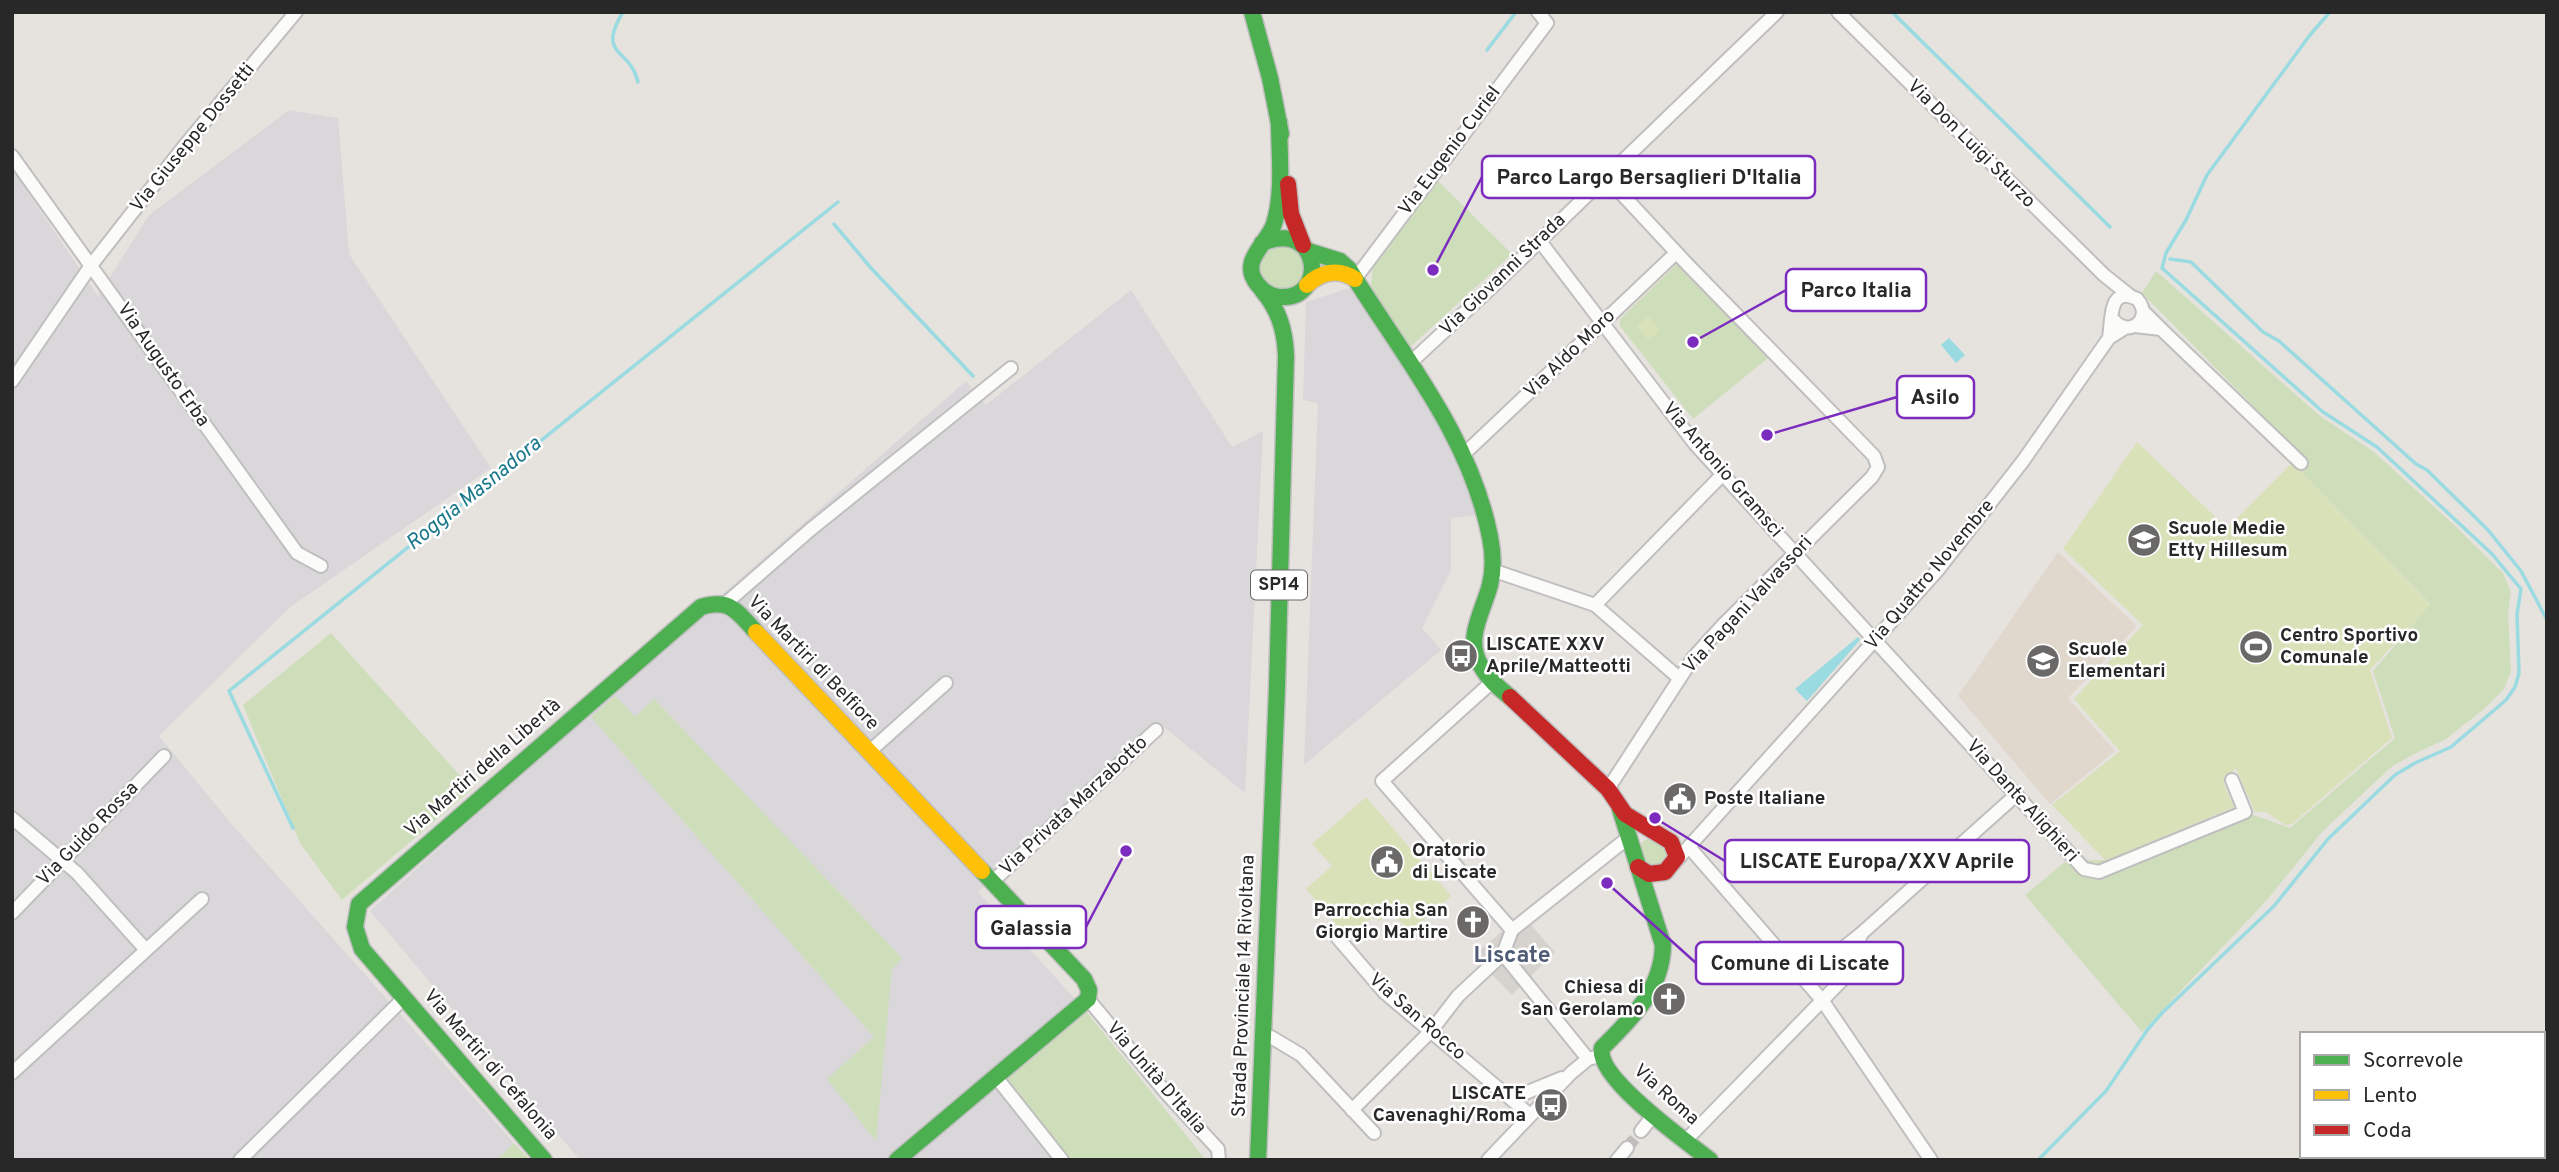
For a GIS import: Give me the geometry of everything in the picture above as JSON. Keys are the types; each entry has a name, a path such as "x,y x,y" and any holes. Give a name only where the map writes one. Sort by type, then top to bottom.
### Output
{"street":[{"name":"Via Giuseppe Dossetti","path":"12,381 92,264 186,144 296,12"},
{"name":"Strada Provinciale 14 Rivoltana","path":"1252,12 1279,122 1291,214 1313,269 1298,299 1286,356"},
{"path":"1538,12 1547,23"},
{"name":"Via Eugenio Curiel","path":"1355,279 1555,12"},
{"name":"Via Giovanni Strada","path":"1410,363 1777,12"},
{"name":"Via Don Luigi Sturzo","path":"1838,12 2104,275 2129,295"},
{"name":"Strada Provinciale 14 Rivoltana","path":"1258,1160 1286,356 1282,321 1275,305 1254,280 1251,267 1254,255 1271,233 1276,216 1279,122"},
{"name":"Via Augusto Erba","path":"12,156 297,553 321,566"},
{"path":"1606,177 1676,253"},
{"path":"1262,243 1273,237 1284,236 1296,239 1306,248 1343,262 1440,409 1464,454 1476,481 1493,551 1489,589 1474,629 1472,644 1478,664 1492,681 1608,789 1628,816 1680,848 1690,848 1822,1000 1931,1160"},
{"name":"Via Antonio Gramsci","path":"1539,240 1686,433 1877,641"},
{"name":"Via Aldo Moro","path":"1464,454 1676,253"},
{"name":"Via Pagani Valvassori","path":"1608,789 1679,678 1716,632 1872,477 1878,467 1874,456 1676,253"},
{"path":"1262,290 1284,298 1294,295 1316,278 1329,272 1345,273 1355,279"},
{"name":"Via Don Luigi Sturzo","path":"2104,275 2114,302"},
{"path":"2161,329 2120,326 2112,318 2114,302 2129,295 2137,299 2144,312 2301,463"},
{"path":"2130,327 2140,322 2144,312"},
{"name":"Via Quattro Novembre","path":"2109,338 2112,318"},
{"name":"Via Quattro Novembre","path":"1670,867 1877,641 1981,516 2109,338 2130,327"},
{"path":"725,604 810,530 1011,368"},
{"path":"1595,605 1722,474"},
{"path":"1492,570 1595,605 1679,678"},
{"name":"Via Martiri della Libertà","path":"405,997 357,941 355,920 359,904 701,607 718,602 725,604"},
{"name":"Via Martiri di Belfiore","path":"725,604 734,609 869,752"},
{"name":"Via Dante Alighieri","path":"1877,641 2080,865 2091,871 2099,872 2245,812 2232,780"},
{"path":"1492,681 1382,780 1512,930"},
{"path":"897,1160 1089,995 1084,979 869,752 946,683"},
{"name":"Via Privata Marzabotto","path":"992,881 1156,730"},
{"name":"Via Guido Rossa","path":"12,913 164,756"},
{"path":"1800,974 1817,970 1862,933 2016,795"},
{"path":"1503,1092 1524,1094 1571,1073 1594,1058 1648,996 1658,977 1663,948 1619,805"},
{"name":"Strada Provinciale 14 Rivoltana","path":"1267,1160 1275,932 1272,813"},
{"path":"12,818 63,861 146,950"},
{"path":"1352,1110 1431,1031 1458,996 1503,954 1512,930 1634,852 1640,837 1653,831"},
{"path":"1647,897 1651,887 1670,867 1676,851 1671,842"},
{"path":"1634,852 1649,875 1658,875 1670,867"},
{"path":"12,1073 202,899"},
{"path":"1685,1141 1851,971 1862,933"},
{"name":"Via San Rocco","path":"1337,937 1376,985 1530,1115"},
{"path":"1503,954 1594,1058"},
{"name":"Via Unità D'Italia","path":"1089,995 1167,1094 1218,1149 1219,1160"},
{"path":"240,1160 405,997"},
{"name":"Via Martiri di Cefalonia","path":"405,997 544,1160"},
{"path":"1271,1037 1301,1055 1374,1133"},
{"name":"Via Roma","path":"1594,1058 1653,1116 1710,1160"},
{"path":"1488,1160 1571,1073"},
{"path":"996,1077 1062,1160"},
{"path":"1641,1131 1653,1116"},
{"path":"1617,1160 1627,1148"}],"shaded area":[{"path":"289,110 338,118 349,254 491,468 289,608 159,736 230,822 514,1143 497,1160 12,1160 12,169 98,296 149,215"},
{"path":"1349,288 1427,400 1466,473 1477,515 1451,518 1451,570 1422,628 1441,650 1304,765 1318,403 1303,400 1306,302"},
{"path":"1131,290 1232,447 1263,431 1245,793 1159,723 978,892 1085,1010 1004,1078 1069,1160 580,1160 370,911 686,626 966,381 986,405"},
{"name":"Scuole Elementari","path":"2058,552 2137,626 2068,698 2115,751 2050,804 1958,696"},
{"path":"1521,914 1555,952 1512,995 1474,956"}],"green space":[{"path":"1437,180 1512,254 1409,348 1375,297 1371,285 1373,263"},
{"path":"1282,245 1291,246 1298,251 1303,258 1303,276 1298,283 1291,288 1282,289 1273,288 1266,283 1261,276 1260,267 1261,258 1266,251 1273,246"},
{"path":"1677,264 1768,358 1693,419 1620,326 1620,319"},
{"path":"2156,271 2320,416 2374,452 2503,573 2511,592 2508,614 2511,672 2504,689 2484,709 2446,739 2390,768 2322,832 2267,900 2142,1032 2025,895 2066,861 2104,860 2234,808 2290,828 2395,738 2373,671 2430,604 2292,463 2302,456 2142,293"},
{"path":"1649,316 1660,330 1648,340 1637,326"},
{"name":"Centro Sportivo Comunale","path":"2137,442 2227,528 2292,463 2430,605 2370,670 2392,738 2292,824 2285,825 2266,812 2255,812 2236,768 2223,782 2234,807 2105,860 2052,805 2120,751 2074,699 2143,625 2063,549"},
{"path":"331,633 472,789 342,900 300,843 243,705"},
{"path":"615,696 635,717 654,699 902,958 892,969 876,1141 827,1079 874,1037 591,717"},
{"path":"1366,797 1451,896 1409,932 1391,910 1379,921 1374,916 1348,938 1306,889 1332,866 1312,844"},
{"path":"1653,838 1669,850 1669,860 1661,868 1646,867 1640,847 1644,840"},
{"path":"1850,948 1848,965 1822,987 1814,976"},
{"path":"1085,1010 1206,1160 1069,1160 1004,1078"},
{"path":"514,1143 530,1160 497,1160"}],"water":[{"path":"1949,338 1965,355 1956,363 1941,345"},
{"path":"1858,637 1860,640 1807,701 1795,689"}],"waterway":[{"path":"623,12 616,26 614,45 634,71 638,82"},
{"name":"Roggia Masnadora","path":"1487,50 1516,12"},
{"path":"1892,12 2110,227"},
{"path":"2038,1160 2106,1091 2162,1013 2274,906 2328,839 2395,775 2451,747 2506,700 2515,687 2519,673 2517,614 2521,589 2492,554 2377,447 2323,412 2162,268 2166,253 2186,220 2207,175 2310,35 2330,12"},
{"name":"Roggia Masnadora","path":"293,828 229,691 838,202"},
{"path":"834,224 871,268 973,376"},
{"path":"2170,259 2191,262 2263,332 2279,341 2416,464 2427,470 2488,530 2521,571 2547,620"}],"tunnel":[{"path":"1627,1148 1641,1131"}],"traffic: fast":[{"path":"1252,12 1270,78 1281,134"},
{"path":"1262,243 1282,238 1296,241 1306,250 1311,262 1311,275 1306,286 1296,295 1281,297 1266,292 1258,285 1251,268 1256,253 1261,246 1266,239 1274,224 1277,212 1280,186 1279,122"},
{"path":"1308,251 1340,261 1349,269 1432,397 1467,464 1490,537 1493,561 1490,585 1476,626 1474,646 1484,671 1510,697"},
{"path":"1258,1160 1277,688 1286,356 1280,321 1262,290"},
{"path":"544,1160 362,949 355,927 359,904 701,607 720,604 727,606 738,613 756,632"},
{"path":"1620,809 1663,945 1657,976 1651,989 1634,1014 1602,1048 1604,1060 1613,1075 1645,1108 1710,1160"},
{"path":"897,1160 1088,999 1089,990 1084,979 982,871"}],"traffic: slow":[{"path":"1307,285 1330,273 1342,273 1355,279"},
{"path":"756,632 982,871"}],"traffic: jam":[{"path":"1288,184 1291,214 1303,245"},
{"path":"1510,697 1608,789 1625,814 1671,842 1677,857 1665,872 1649,874 1638,867"}],"place":[{"name":"Parco Largo Bersaglieri D'Italia","path":"1433,270"},
{"name":"Parco Italia","path":"1693,342"},
{"name":"Asilo","path":"1767,435"},
{"name":"Scuole Medie Etty Hillesum","path":"2144,540"},
{"name":"Centro Sportivo Comunale","path":"2256,647"},
{"name":"LISCATE XXV Aprile/Matteotti","path":"1461,656"},
{"name":"Scuole Elementari","path":"2043,661"},
{"name":"Poste Italiane","path":"1680,799"},
{"name":"LISCATE Europa/XXV Aprile","path":"1655,818"},
{"name":"Galassia","path":"1126,851"},
{"name":"Oratorio di Liscate","path":"1387,862"},
{"name":"Comune di Liscate","path":"1607,883"},
{"name":"Parrocchia San Giorgio Martire","path":"1473,922"},
{"name":"Chiesa di San Gerolamo","path":"1669,999"},
{"name":"LISCATE Cavenaghi/Roma","path":"1551,1105"}],"district":[{"name":"Liscate","path":"1512,956"}]}
